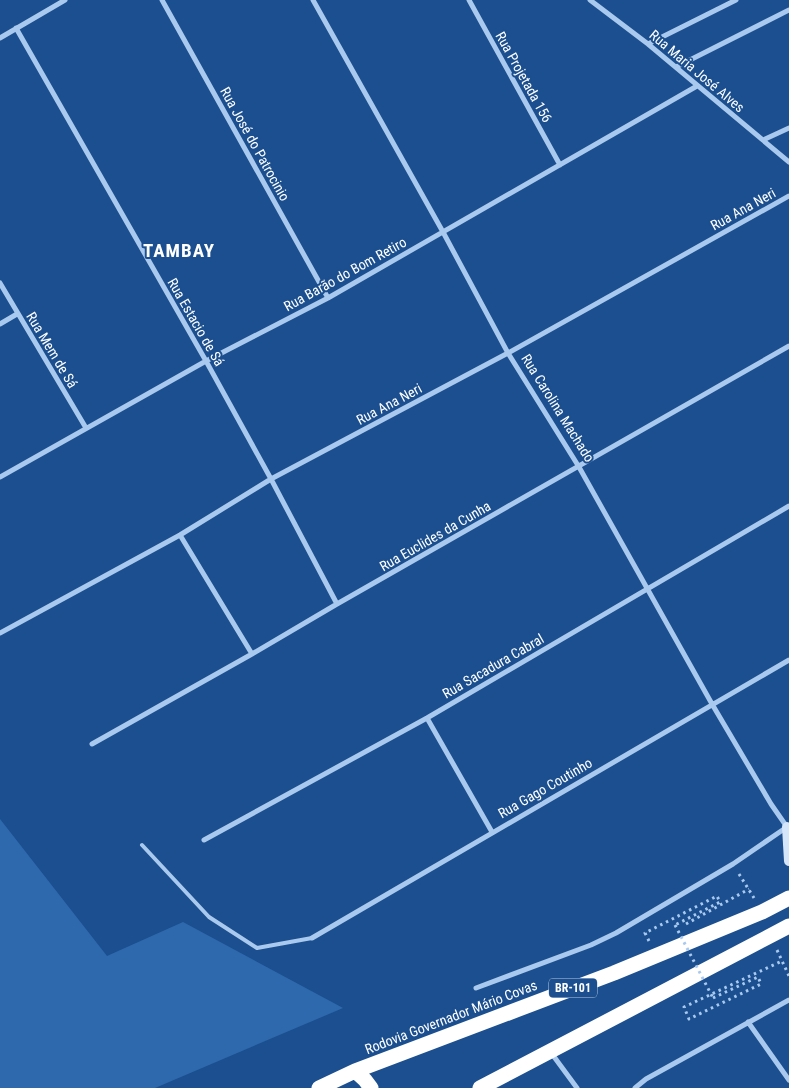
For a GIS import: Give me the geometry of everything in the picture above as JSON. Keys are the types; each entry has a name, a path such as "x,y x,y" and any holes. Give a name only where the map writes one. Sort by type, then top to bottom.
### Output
{"highway":[{"name":"Rodovia Governador Mário Covas","path":"319,1088 355,1071 614,973 762,912 789,898"},
{"path":"480,1088 789,926"},
{"path":"355,1071 371,1088"}],"street":[{"path":"0,38 65,0"},
{"name":"Rua José do Patrocinio","path":"162,0 328,298"},
{"name":"Rua Carolina Machado","path":"313,0 443,232 508,353 579,467 712,704 771,804 788,827"},
{"name":"Rua Projetada 156","path":"469,0 560,166"},
{"name":"Rua Maria José Alves","path":"590,0 648,44 789,162"},
{"path":"648,44 736,0"},
{"path":"676,67 789,10"},
{"name":"Rua Estacio de Sá","path":"16,28 206,362 337,604"},
{"name":"Rua Barão do Bom Retiro","path":"0,477 206,362 328,298 697,86"},
{"path":"763,140 789,128"},
{"name":"Rua Ana Neri","path":"0,633 180,535 270,479 508,353 789,196"},
{"name":"Rua Mem de Sá","path":"0,283 86,428"},
{"path":"0,324 18,314"},
{"name":"Rua Euclides da Cunha","path":"92,744 789,346"},
{"name":"Rua Sacadura Cabral","path":"204,840 427,718 789,506"},
{"path":"180,535 252,654"},
{"name":"Rua Gago Coutinho","path":"312,938 789,660"},
{"path":"427,718 492,832"},
{"path":"788,827 789,861"},
{"path":"476,988 591,945 616,933 733,864 788,827"},
{"path":"635,1088 646,1079 789,1000"},
{"path":"748,1022 789,1080"},
{"path":"550,1051 577,1088"}],"lane":[{"path":"142,845 209,917 257,948 312,938"}],"path":[{"path":"733,864 750,889 762,912"},
{"path":"674,930 750,889"},
{"path":"650,944 645,933 717,896 720,902 675,925 713,998 758,977 761,984 689,1018 684,1007 782,961"},
{"path":"770,936 789,976"}],"shaded area":[{"path":"0,819 107,956 183,922 343,1008 155,1088 0,1088"}],"district":[{"name":"TAMBAY","path":"179,250"}]}
